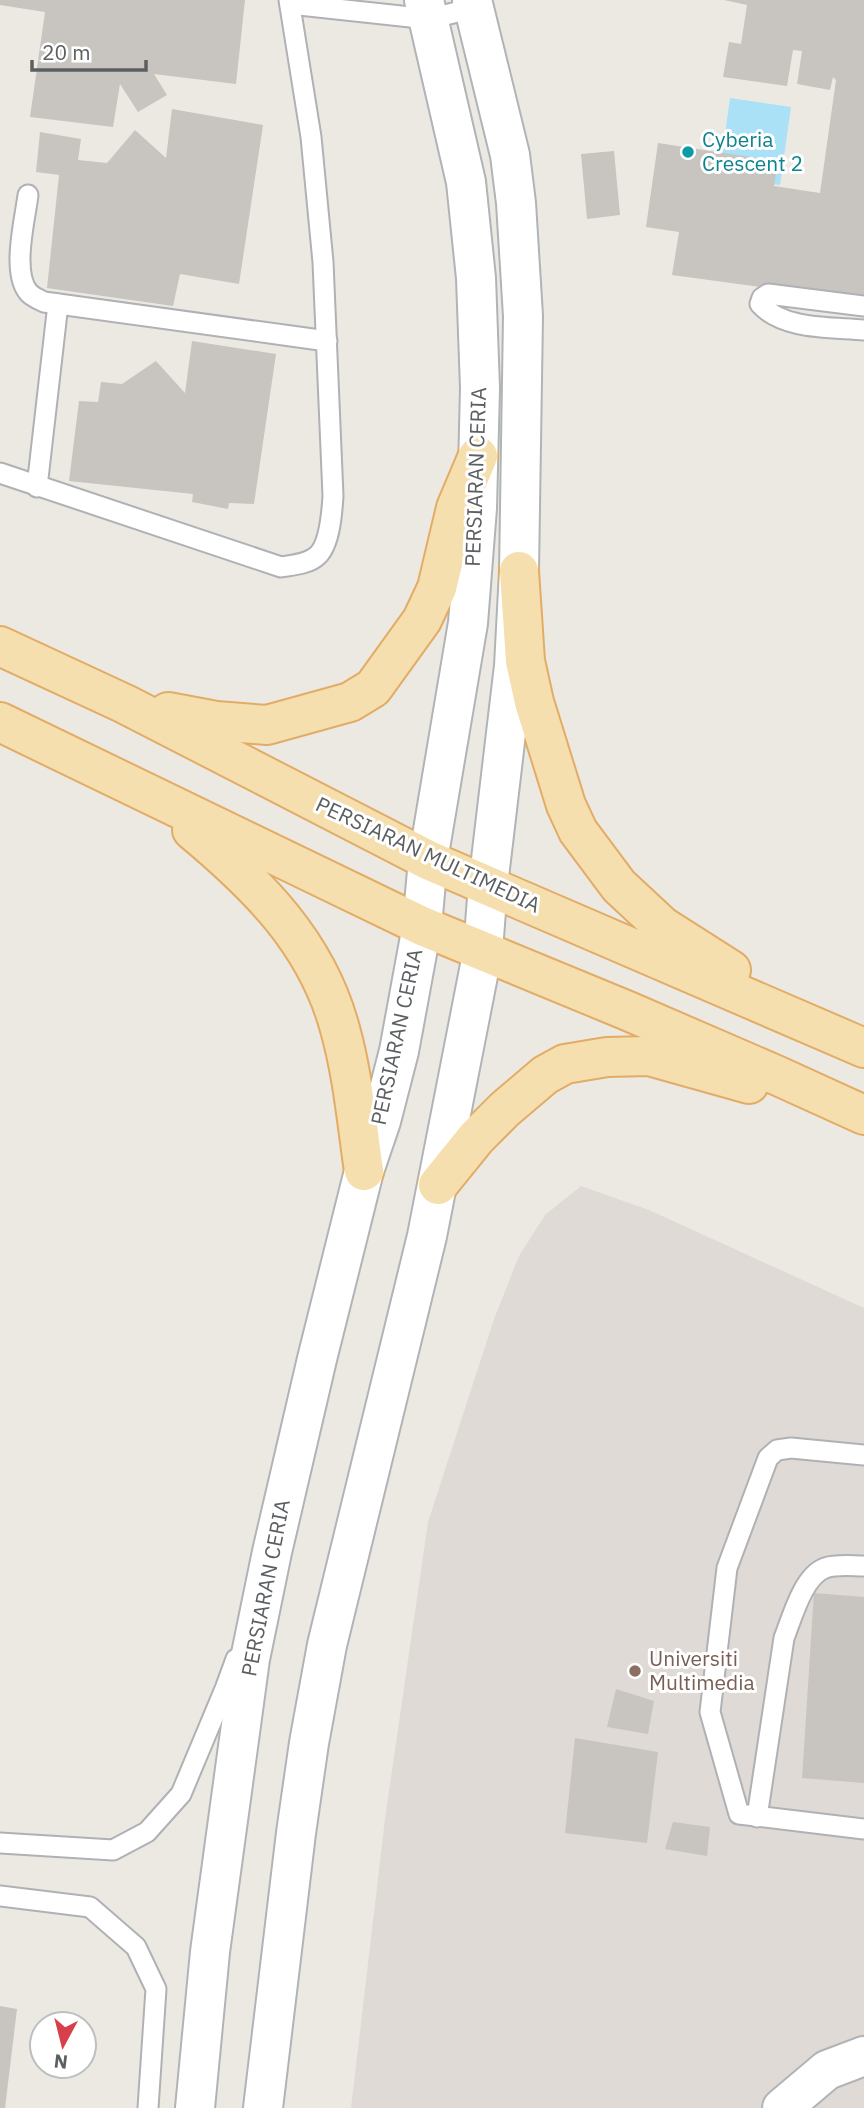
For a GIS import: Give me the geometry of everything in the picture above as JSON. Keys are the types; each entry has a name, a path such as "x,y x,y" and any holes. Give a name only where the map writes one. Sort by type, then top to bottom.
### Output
{"main road":[{"path":"125,704 216,721 267,724 350,702 373,688 422,620 437,588 456,509 478,456"},
{"path":"519,571 526,661 534,702 566,805 578,831 619,886 662,926 764,990 864,1047"},
{"name":"PERSIARAN MULTIMEDIA","path":"0,646 125,704 428,860 864,1047"},
{"path":"0,722 422,926 776,1074 864,1115"},
{"path":"88,765 141,793 184,823 262,892 293,930 322,979 340,1029 364,1171"},
{"path":"438,1185 476,1138 545,1074 565,1064 607,1057 649,1056 752,1084 864,1122"}],"street":[{"name":"PERSIARAN CERIA","path":"263,2108 296,1833 327,1646 438,1185 483,950 514,666 519,571 523,316 516,203 510,155 472,4"},
{"name":"PERSIARAN CERIA","path":"195,2108 210,1952 250,1660 272,1552 364,1171 399,1051 422,926 428,860 468,623 477,508 480,388 476,278 466,182 426,10"},
{"path":"782,2108 827,2070 864,2056"}],"lane":[{"path":"0,473 281,567 302,564 319,554 330,527 333,496 323,262 311,137 289,2 426,10 472,4"},
{"path":"28,195 20,260 21,277 30,293 44,302 327,341"},
{"path":"864,306 768,294 762,298 760,304 776,318 804,324 864,330"},
{"path":"37,487 58,304"},
{"path":"864,1455 791,1448 777,1450 768,1458 727,1568 710,1712 739,1814 864,1829"},
{"path":"0,1843 113,1850 147,1832 181,1794 226,1689 272,1552"},
{"path":"757,1817 784,1638 793,1614 808,1581 816,1573 834,1566 864,1566"},
{"path":"0,1896 90,1907 136,1947 156,1989 148,2108"}],"shaded area":[{"name":"Universiti Multimedia","path":"581,1186 649,1210 864,1308 864,2108 351,2108 385,1819 428,1522 494,1319 519,1256 545,1215"}],"water":[{"path":"730,98 791,107 780,185 719,177"}],"building":[{"path":"0,0 245,0 236,84 154,74 167,95 138,112 120,84 113,127 30,117 45,12 0,5"},
{"name":"Cyberia Crescent 2","path":"724,0 864,0 864,301 672,275 679,232 646,227 658,143 778,161 774,186 820,193 836,80 833,77 830,90 797,84 802,51 793,50 787,86 723,77 729,42 741,44 747,5"},
{"path":"172,109 263,125 239,284 180,274 173,306 47,288 59,175 36,172 40,132 81,139 78,160 107,163 135,130 166,158"},
{"path":"614,151 620,215 587,219 581,154"},
{"path":"192,341 276,354 254,504 229,503 228,509 192,502 193,494 69,481 79,401 98,402 101,382 122,384 156,361 185,393"},
{"path":"814,1593 864,1597 864,1783 802,1778"},
{"path":"616,1689 654,1701 648,1734 607,1727"},
{"path":"575,1738 658,1752 647,1843 565,1833"},
{"path":"673,1822 710,1827 707,1856 665,1849"},
{"path":"0,2006 17,2009 5,2108 0,2108"}],"place":[{"name":"Cyberia Crescent 2","path":"688,152"},
{"name":"Universiti Multimedia","path":"635,1671"}]}
